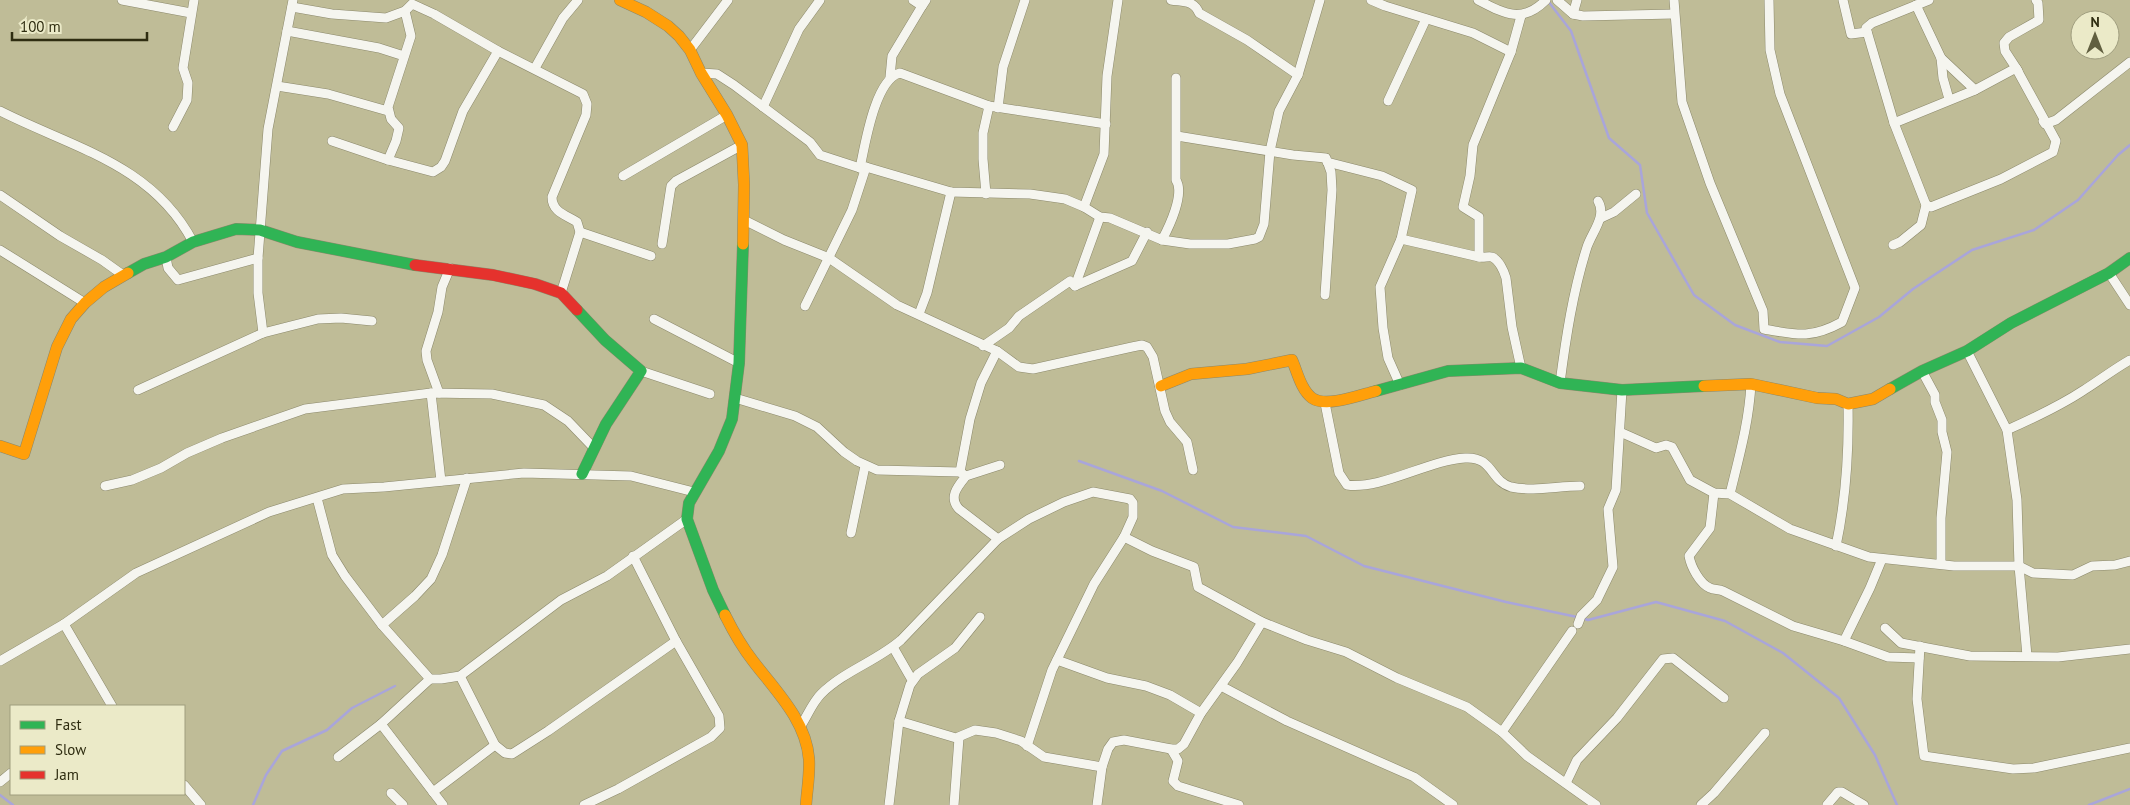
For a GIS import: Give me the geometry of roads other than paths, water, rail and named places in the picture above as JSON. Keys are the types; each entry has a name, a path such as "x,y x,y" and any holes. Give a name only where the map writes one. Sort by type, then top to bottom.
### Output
{"street":[{"path":"122,0 191,13"},
{"path":"173,126 187,100 188,83 183,68 194,0"},
{"path":"535,68 563,18 578,0"},
{"path":"620,0 646,12 668,26 690,50 742,145 744,220 739,362 735,398 728,434 694,492 689,503 687,519 713,590 733,632 751,660 790,708 800,727 809,760 806,805"},
{"path":"690,50 728,0"},
{"path":"763,107 799,29 820,0"},
{"path":"805,306 852,210 881,90 890,77 892,56 924,3 913,0"},
{"path":"986,194 982,159 982,133 994,107 1003,67 1025,0"},
{"path":"1084,206 1104,154 1106,76 1118,0"},
{"path":"1171,0 1188,2 1195,5 1199,13 1247,40 1298,75"},
{"path":"701,73 717,74 810,142 820,155 951,192 1046,196 1065,199 1084,206 1100,217 1110,218 1147,232 1162,240 1190,244 1228,244 1259,236 1265,219 1270,151 1279,110 1298,75 1320,0"},
{"path":"1371,0 1473,33 1511,52"},
{"path":"1478,0 1503,12 1521,16 1537,9 1546,0"},
{"path":"1557,0 1573,14 1583,16 1674,14"},
{"path":"1573,14 1577,0"},
{"path":"1674,0 1682,102 1710,183 1763,311 1764,329 1795,335 1814,335 1842,322 1854,288 1780,94 1770,50 1769,0"},
{"path":"1843,0 1851,34 1867,32"},
{"path":"1893,245 1900,242 1921,225 1926,205 1894,123 1866,28 1872,23 1929,0"},
{"path":"1926,205 1931,207 2001,179 2053,152 2056,141 2006,50 2004,43 2009,37 2040,20 2036,0"},
{"path":"263,333 258,292 258,258 268,129 292,3 332,14 386,18 412,4 434,14 498,51 575,89 585,98 586,115 552,197 554,207 560,213 577,222 580,232 561,293"},
{"path":"1916,5 1941,58 1943,78 1949,99"},
{"path":"388,160 399,128 391,119 388,111 389,100 411,36 404,10"},
{"path":"1480,257 1480,217 1463,207 1470,176 1473,145 1511,52 1521,16"},
{"path":"1388,101 1426,19"},
{"path":"286,31 379,48 404,56"},
{"path":"332,140 388,160 433,172 441,167 445,161 463,111 498,51"},
{"path":"1941,58 1975,90"},
{"path":"2016,68 2044,124 2056,120 2130,62"},
{"path":"1894,123 1975,90 2016,68"},
{"path":"890,77 900,73 909,75 994,107 1106,124"},
{"path":"1162,240 1171,224 1179,192 1179,185 1176,180 1176,78"},
{"path":"276,86 328,94 388,111"},
{"path":"0,110 33,127 97,153 144,182 183,222 193,242"},
{"path":"623,176 727,115"},
{"path":"1176,136 1326,158 1331,172 1332,190 1325,295"},
{"path":"662,244 671,186 676,181 742,145"},
{"path":"1328,162 1382,176 1412,190 1401,239 1380,288 1383,328 1388,358 1400,385"},
{"path":"919,314 927,293 951,192"},
{"path":"1601,218 1614,212 1636,194"},
{"path":"0,195 60,236 102,260 123,275"},
{"path":"1560,383 1567,331 1577,284 1591,236 1601,218 1601,205 1598,201"},
{"path":"1075,286 1100,217"},
{"path":"744,220 784,240 829,258 897,305 996,351 1019,367 1033,369 1142,345 1147,347 1151,352 1161,386 1165,411 1170,422 1187,442 1193,470"},
{"path":"0,446 24,454 57,347 71,319 85,303 104,287 144,264 166,256 193,242 236,229 260,230 297,242 535,284 561,293 605,340 641,371 710,394"},
{"path":"580,232 651,256"},
{"path":"1075,286 1132,262 1147,232"},
{"path":"1401,239 1480,257 1490,256 1504,271 1521,368"},
{"path":"0,250 85,303"},
{"path":"166,256 168,268 178,280 258,258"},
{"path":"1161,386 1190,374 1247,369 1292,360 1305,390 1312,398 1325,403 1448,371 1521,368 1560,383 1622,390 1751,384 1817,398 1836,399 1848,404 1873,399 1922,372 1967,351 2011,322 2109,273 2130,258"},
{"path":"441,481 435,393 426,351 438,312 442,288 450,268"},
{"path":"2109,273 2130,305"},
{"path":"983,346 1009,328 1019,316 1070,281 1075,286"},
{"path":"138,390 263,333 318,319 341,318 372,321"},
{"path":"654,319 739,362"},
{"path":"996,351 981,382 970,419 963,474 954,498 956,505 998,539"},
{"path":"1967,351 2007,430 2017,500 2019,566 2027,656"},
{"path":"2007,430 2036,418 2085,390 2112,370 2130,360"},
{"path":"582,474 606,424 641,371"},
{"path":"1922,372 1935,395 1935,402 1942,420 1942,432 1947,452 1941,518 1941,564"},
{"path":"1730,494 1745,436 1751,384"},
{"path":"1502,732 1581,616 1597,600 1613,567 1608,509 1616,490 1622,390"},
{"path":"105,486 132,480 222,438 305,409 435,393 492,394 544,405 568,421 594,448"},
{"path":"735,398 795,416 817,427 844,452 865,466 878,470 963,474 1000,465"},
{"path":"1325,403 1339,473 1346,485 1390,479 1425,467 1465,458 1475,458 1488,464 1496,476 1511,486 1540,489 1580,486"},
{"path":"1836,546 1843,513 1849,449 1848,404"},
{"path":"1620,432 1656,448 1666,445 1672,447 1690,480 1714,493 1730,494 1790,529 1836,546 1882,559 1941,564 2019,566 2033,573 2073,574 2092,566 2115,565 2130,561"},
{"path":"851,534 865,466"},
{"path":"0,661 64,624 136,573 269,512 343,488 524,473 631,476 694,492"},
{"path":"382,625 431,579 442,554 467,478"},
{"path":"800,727 820,695 850,673 886,653 893,647 998,539 1029,519 1064,502 1093,492 1130,499 1133,503 1133,517 1124,537 1094,584 1057,660 1027,746"},
{"path":"1714,493 1710,528 1689,556 1690,563 1706,585 1723,591 1793,626 1844,641 1888,657 1919,658"},
{"path":"317,498 332,555 345,576 382,625 430,679"},
{"path":"338,757 380,724 430,679 460,676 561,600 607,576 687,519"},
{"path":"1124,537 1152,551 1194,567 1198,588 1262,622 1307,640 1346,652 1397,678 1467,707 1502,732 1527,756 1596,805"},
{"path":"584,805 618,789 692,748 717,733 720,724 719,716 676,641 633,556"},
{"path":"1844,641 1882,559"},
{"path":"889,805 899,721 912,680 955,648 980,618"},
{"path":"1097,805 1102,767 1110,744 1116,740 1137,742 1171,750 1184,744 1201,713 1238,663 1262,622"},
{"path":"64,624 107,705"},
{"path":"1885,628 1901,643 1970,656 2058,657 2130,649"},
{"path":"460,676 495,745 505,753 512,754 519,751 676,641"},
{"path":"1920,646 1917,699 1924,756 2013,769 2034,768 2130,748"},
{"path":"893,647 912,680"},
{"path":"1566,783 1577,760 1618,718 1663,660 1673,658 1724,698"},
{"path":"1057,660 1107,678 1146,686 1170,695 1201,713"},
{"path":"1221,686 1287,721 1414,777 1453,805"},
{"path":"899,721 959,738 979,730 996,733 1021,741 1044,757 1102,767"},
{"path":"380,724 443,805"},
{"path":"1701,805 1714,793 1765,733"},
{"path":"954,805 959,738"},
{"path":"433,792 495,745"},
{"path":"1171,750 1178,760 1173,781 1178,786 1239,805"},
{"path":"0,782 10,774"},
{"path":"185,786 201,805"},
{"path":"1827,805 1838,792 1842,792 1864,805"},
{"path":"391,793 404,805"}],"waterway":[{"path":"1548,1 1571,31 1609,138 1640,165 1647,213 1694,295 1735,325 1780,342 1827,346 1879,317 1913,289 1972,250 2034,230 2078,200 2118,155 2130,145"},
{"path":"1079,461 1162,491 1233,527 1306,536 1364,566 1506,602 1577,617"},
{"path":"1582,618 1588,620 1656,602 1725,621 1783,653 1839,698 1875,755 1897,805"},
{"path":"253,805 266,775 282,751 327,730 352,708 395,686"},
{"path":"2089,805 2130,789"},
{"path":"0,795 13,805"}]}
